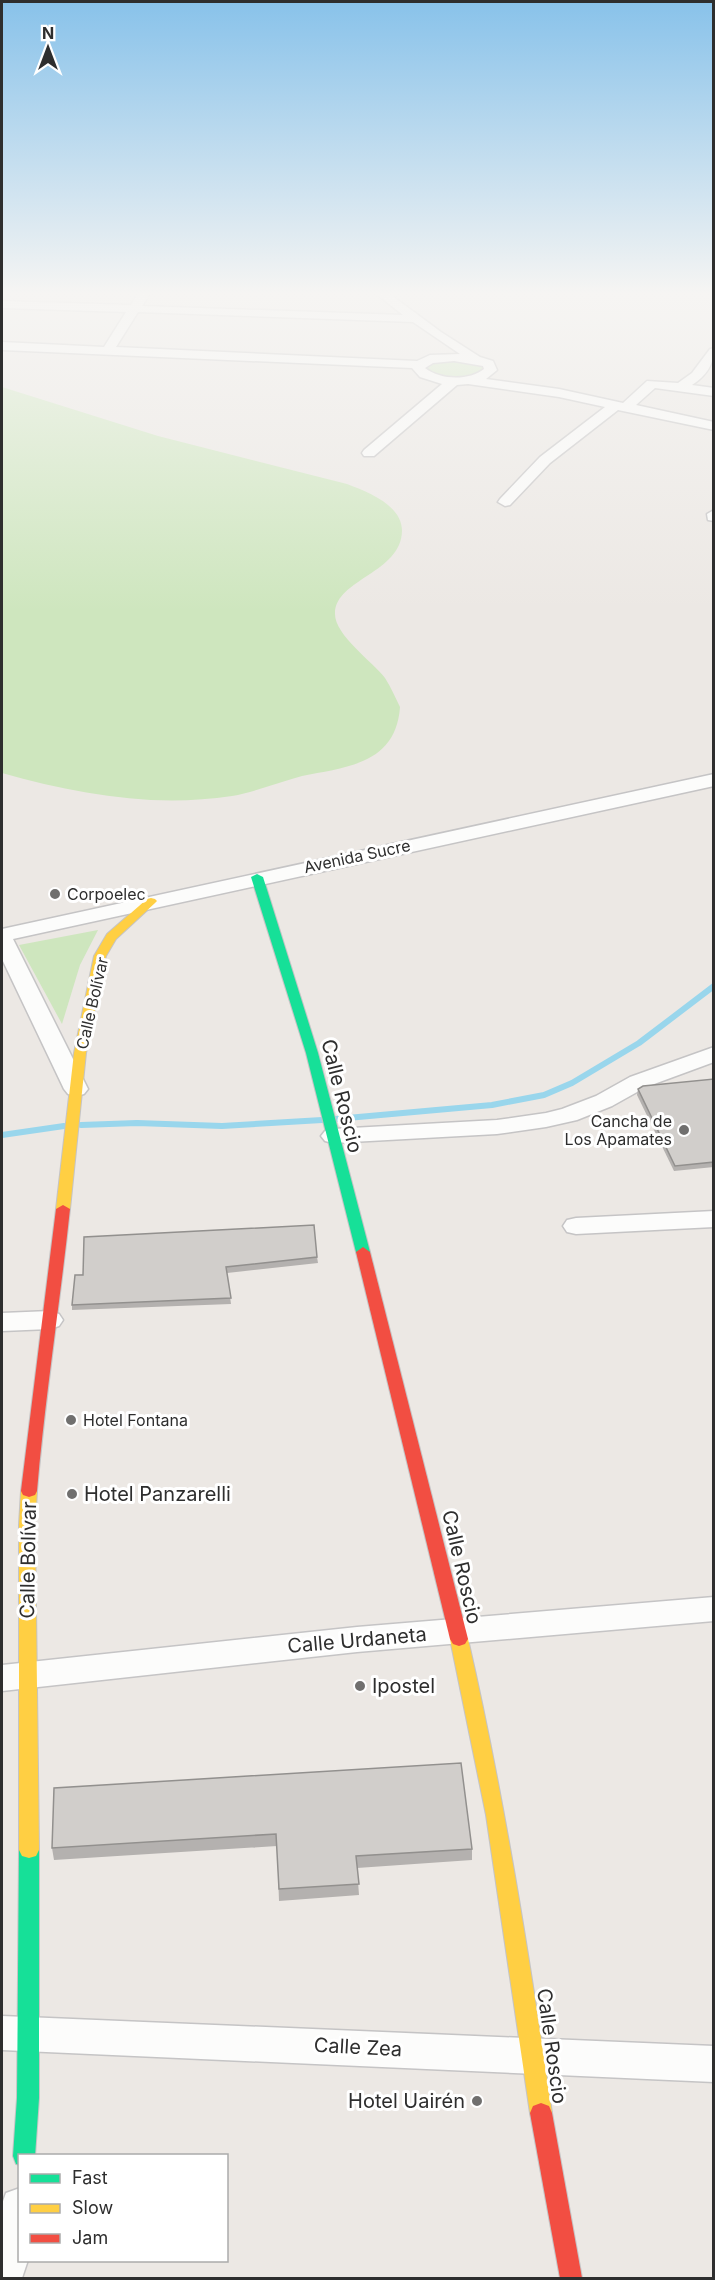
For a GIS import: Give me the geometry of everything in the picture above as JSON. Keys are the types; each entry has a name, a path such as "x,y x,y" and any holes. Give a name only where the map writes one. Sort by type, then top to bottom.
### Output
{"street":[{"path":"369,453 436,398"},
{"path":"585,398 712,424"},
{"path":"505,502 533,471 632,398"},
{"name":"Avenida Sucre","path":"2,936 151,901 714,780"},
{"name":"Calle Roscio","path":"257,878 291,981 332,1131 457,1630 493,1792 513,1907 546,2146 571,2278"},
{"name":"Calle Bolívar","path":"24,2154 28,2098 15,2034 15,1676 33,1442 50,1320 80,1053 100,956 111,937 151,901"},
{"name":"Calle Bolívar","path":"2,936 76,1089"},
{"path":"332,1131 497,1127 546,1120 595,1104 638,1082 714,1054"},
{"path":"576,1226 714,1219"},
{"path":"2,1322 50,1320"},
{"name":"Calle Urdaneta","path":"15,1676 150,1660 457,1630 714,1610"},
{"name":"Calle Zea","path":"15,2034 714,2064"},
{"path":"2,2278 12,2249 18,2218"}],"green space":[{"path":"2,398 38,398 158,436 347,484 374,496 396,514 402,531 399,545 381,566 346,592 338,601 335,613 336,621 347,639 385,678 400,707 396,726 389,741 379,752 352,765 302,776 241,794 203,799 144,800 116,797 58,787 2,773"},
{"path":"98,930 80,965 62,1024 19,945"}],"building":[{"name":"Cancha de Los Apamates","path":"714,1079 714,1162 675,1166 638,1089 643,1086"},
{"path":"314,1225 317,1257 226,1267 231,1298 72,1305 75,1275 83,1275 84,1237"},
{"path":"461,1763 472,1849 356,1856 359,1884 279,1889 276,1834 52,1848 54,1788"}],"waterway":[{"path":"336,1119 492,1105 544,1095 572,1083 639,1043 714,986"},
{"path":"81,1125 137,1123 222,1126 322,1120"},
{"path":"2,1135 64,1126"}],"traffic: fast":[{"path":"257,877 312,1053 363,1252"},
{"path":"24,2154 28,2098 29,1850"}],"traffic: slow":[{"path":"63,1209 80,1053 100,956 111,937 151,901"},
{"path":"29,1491 27,1525 29,1850"},
{"path":"459,1639 495,1815 541,2113"}],"traffic: jam":[{"path":"29,1491 63,1209"},
{"path":"363,1252 459,1639"},
{"path":"541,2113 571,2278"}],"place":[{"name":"Corpoelec","path":"55,894"},
{"name":"Cancha de Los Apamates","path":"684,1130"},
{"name":"Hotel Fontana","path":"71,1420"},
{"name":"Hotel Panzarelli","path":"72,1494"},
{"name":"Ipostel","path":"360,1686"},
{"name":"Hotel Uairén","path":"477,2101"}]}
